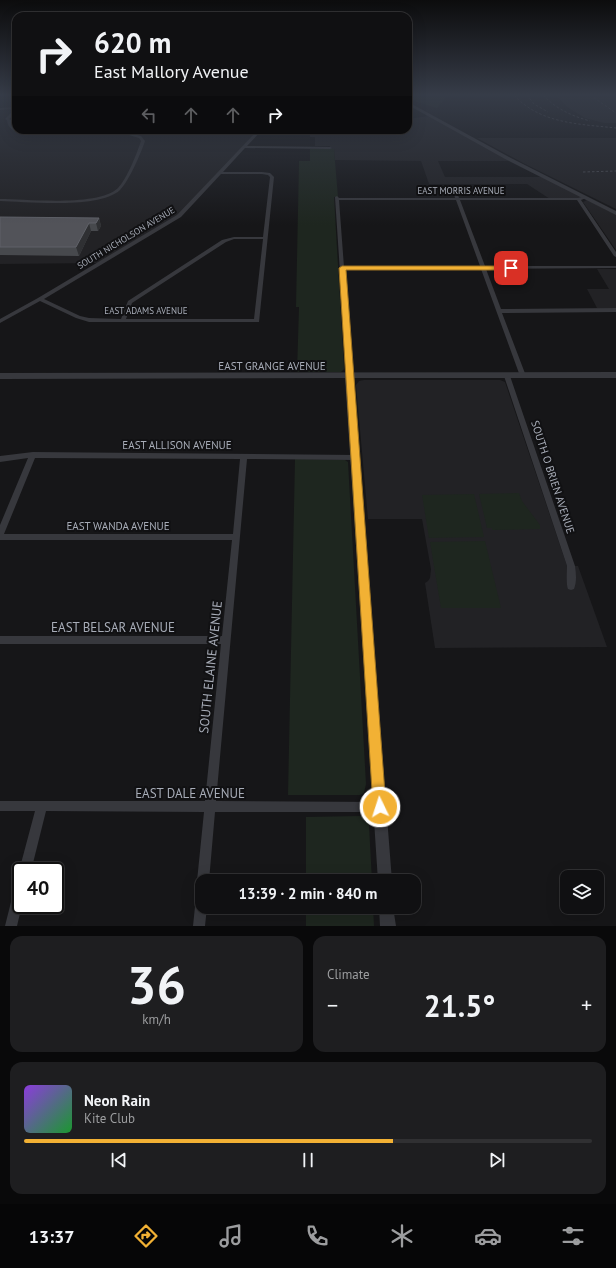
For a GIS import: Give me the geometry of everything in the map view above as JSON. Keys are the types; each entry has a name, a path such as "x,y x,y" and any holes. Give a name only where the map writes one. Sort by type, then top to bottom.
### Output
{"street":[{"path":"0,200 83,200 109,196 120,188 143,141 140,138"},
{"name":"SOUTH NICHOLSON AVENUE","path":"0,321 40,299 179,216 252,138"},
{"path":"471,138 518,164 616,213"},
{"path":"244,147 330,148"},
{"path":"123,320 130,302 224,241 234,238 265,238 272,177 269,174 221,173"},
{"path":"453,187 523,376"},
{"name":"EAST MORRIS AVENUE","path":"342,268 337,198 578,199 585,197"},
{"path":"578,199 616,256"},
{"name":"EAST ADAMS AVENUE","path":"40,299 78,317 89,320 257,321 265,238"},
{"path":"385,874 354,457 342,268 616,267"},
{"path":"499,311 616,310"},
{"path":"0,316 8,316"},
{"name":"EAST GRANGE AVENUE","path":"0,376 349,377 616,375"},
{"name":"SOUTH O BRIEN AVENUE","path":"507,376 571,566 571,586"},
{"path":"0,534 33,455"},
{"name":"EAST ALLISON AVENUE","path":"0,459 33,455 354,457"},
{"name":"SOUTH ELAINE AVENUE","path":"205,874 244,456"},
{"name":"EAST WANDA AVENUE","path":"0,537 236,537"},
{"name":"EAST BELSAR AVENUE","path":"0,640 226,640"},
{"name":"EAST DALE AVENUE","path":"0,806 380,807"},
{"path":"27,862 42,806"},
{"path":"11,926 14,914"},
{"path":"199,926 200,914"},
{"path":"387,914 388,926"}],"shaded area":[{"path":"0,138 252,138 179,216 100,263 0,264"},
{"path":"315,138 468,138 509,161 438,161 445,177 544,177 585,197 578,199 550,199 527,184 429,184 421,161 335,160 334,149 330,149 330,146 315,146"},
{"path":"477,138 616,138 616,209 523,163"},
{"path":"310,149 334,149 338,197 334,197 344,369 341,372 297,372 299,307 296,307 299,161 310,161"},
{"path":"587,200 616,214 616,250 583,202"},
{"path":"597,269 616,269 616,308 597,308 587,289 609,289"},
{"path":"500,380 505,382 567,566 578,566 607,647 435,648 425,583 430,578 431,569 422,519 368,519 356,385 359,381"},
{"path":"295,459 345,460 348,462 366,784 364,793 360,795 288,795"},
{"path":"519,493 522,501 540,525 540,529 492,530 492,528 487,528 479,494"},
{"path":"474,494 484,537 429,538 422,495"},
{"path":"485,541 501,608 441,608 430,542"},
{"path":"361,816 367,820 369,825 372,874 306,874 306,817"},
{"path":"306,914 373,914 374,926 306,926"}],"building":[{"path":"0,217 99,218 96,223 89,223 76,247 0,247"}],"railway":[{"path":"583,172 616,171"}],"route":[{"path":"380,807 342,268 511,268"}]}
